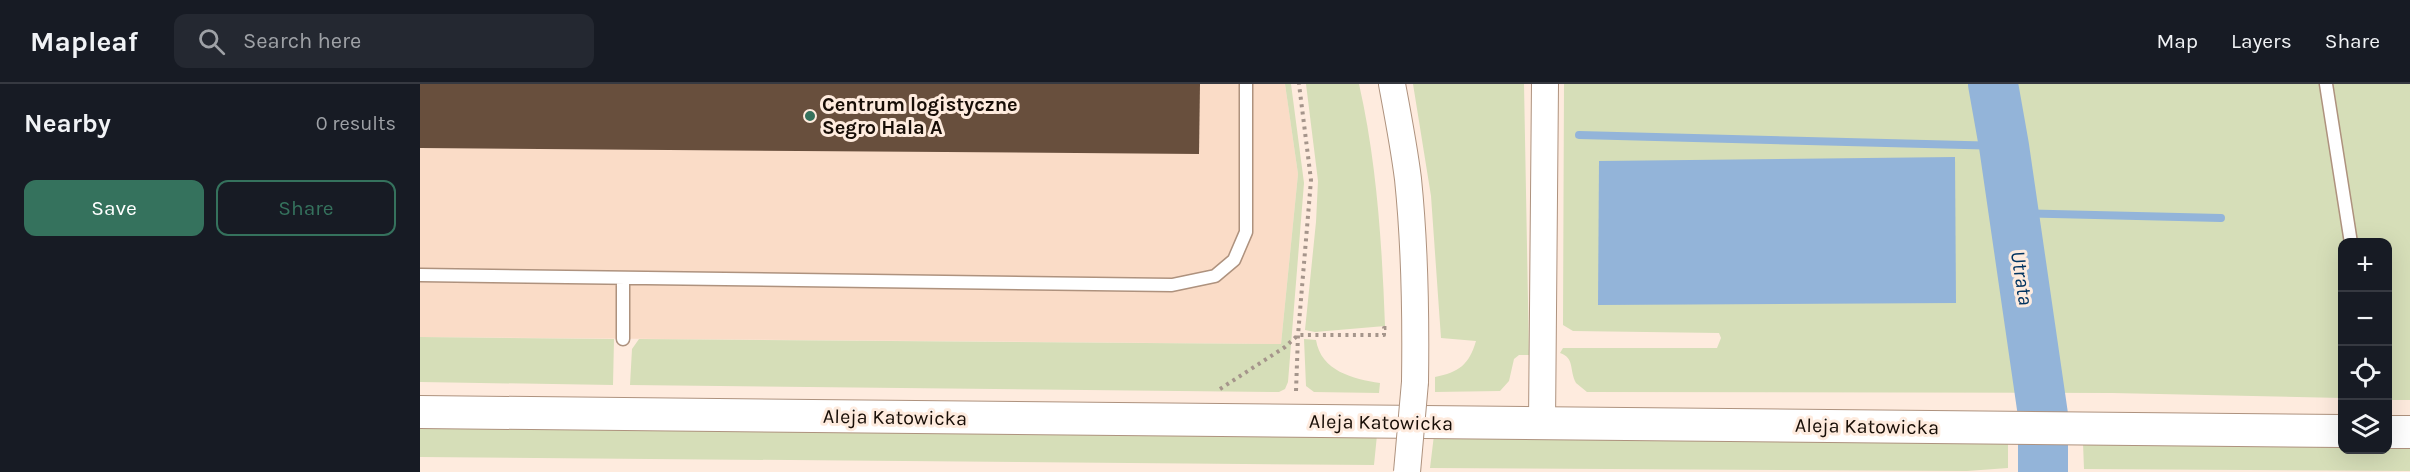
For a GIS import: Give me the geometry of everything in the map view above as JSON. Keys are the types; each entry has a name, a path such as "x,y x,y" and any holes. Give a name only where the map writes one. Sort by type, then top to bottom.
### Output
{"street":[{"path":"1392,84 1408,179 1415,275 1415,382 1407,472"},
{"path":"1542,423 1545,84"},
{"name":"Aleja Katowicka","path":"420,412 2338,431"},
{"path":"2392,432 2410,432"}],"lane":[{"path":"420,275 1172,285 1215,276 1234,260 1246,232 1246,84"},
{"path":"2326,84 2350,238"},
{"path":"622,339 623,278"}],"path":[{"path":"1295,401 1311,180 1299,84"},
{"path":"1218,390 1285,347 1298,335 1384,335 1384,328 1392,328"}],"shaded area":[{"path":"420,84 1285,84 1298,174 1281,344 420,337"}],"green space":[{"path":"1285,84 1291,84 1304,183 1288,382 1285,389 1279,392 630,385 632,349 639,339 1281,344 1298,174"},
{"path":"1306,84 1359,84 1378,204 1385,326 1315,332 1305,330 1318,181"},
{"path":"1413,84 1524,84 1529,355 1519,355 1514,359 1509,381 1500,391 1435,392 1435,377 1451,373 1462,366 1470,356 1476,341 1441,338 1431,196"},
{"path":"1564,84 2410,84 2410,400 2392,400 2392,238 2338,238 2338,398 2112,393 1587,392 1576,383 1570,361 1560,353 1563,348 1717,348 1721,338 1719,333 1573,331 1563,325"},
{"path":"420,337 614,339 613,385 420,382"},
{"path":"1304,339 1316,340 1324,359 1340,372 1380,383 1379,393 1314,392 1306,386"},
{"path":"420,425 1377,435 1374,465 420,457"},
{"path":"1434,435 2008,443 2008,468 1967,471 1430,468"},
{"path":"2083,443 2338,447 2338,454 2392,454 2392,449 2410,448 2410,471 2084,469"}],"water":[{"path":"1955,157 1956,303 1598,305 1599,161"}],"building":[{"name":"Centrum logistyczne Segro Hala A","path":"420,84 1200,84 1199,154 420,148"}],"waterway":[{"name":"Utrata","path":"1993,84 2043,415 2043,472"},
{"path":"1579,135 2004,146"},
{"path":"2014,213 2221,218"}],"place":[{"name":"Centrum logistyczne Segro Hala A","path":"810,116"}]}
